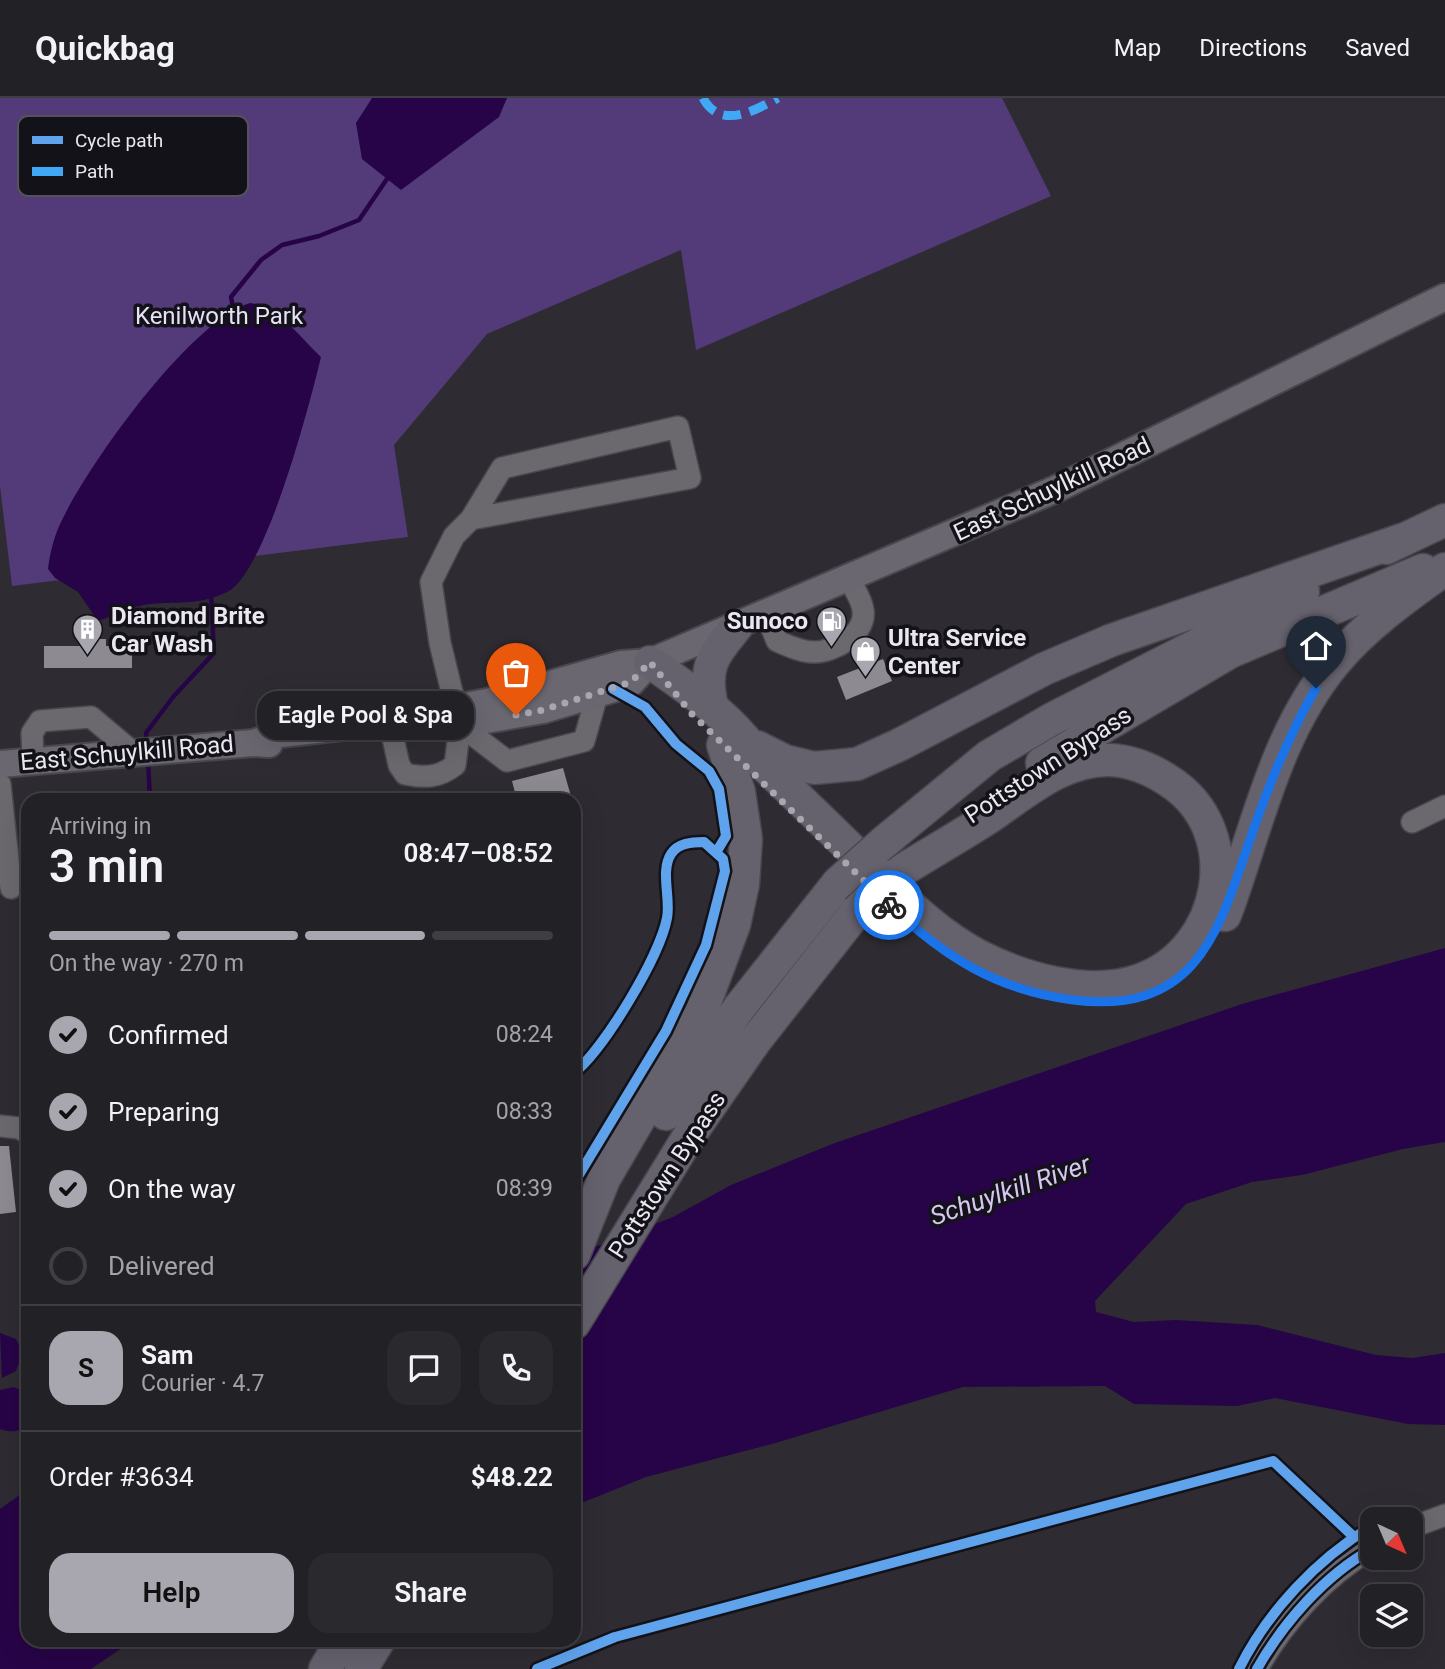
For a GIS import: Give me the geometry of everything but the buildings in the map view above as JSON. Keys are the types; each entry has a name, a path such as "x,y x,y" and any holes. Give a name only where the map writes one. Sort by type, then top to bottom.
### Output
{"highway":[{"name":"Pottstown Bypass","path":"633,1149 739,1008 838,883 980,764 1052,719 1445,520"},
{"path":"736,744 814,768 856,764 899,745 1044,669 1112,640 1404,539"},
{"name":"Pottstown Bypass","path":"581,1312 689,1136 755,1041 857,911 893,876 963,818 1032,769 1230,652 1445,560"},
{"path":"650,662 712,707 736,744 830,851 944,953 987,976 1044,994 1098,1002 1128,1000 1173,982 1189,969 1213,939 1231,900 1285,744 1325,675 1369,628 1445,569"},
{"path":"712,707 707,675 710,664 737,626"},
{"path":"650,662 677,698 761,762 922,919 978,956 1028,975 1080,986 1106,987 1138,981 1161,971 1183,954 1202,929 1214,900 1217,879 1210,835 1186,795 1145,767 1112,760 1083,763 1055,774 893,876"},
{"path":"581,1242 633,1149 693,1030 717,975 734,925 743,884 746,839 736,744"},
{"path":"325,1669 338,1647"},
{"path":"361,1669 375,1647"}],"main road":[{"name":"East Schuylkill Road","path":"458,717 621,664 650,662 850,580 1056,489 1445,297"},
{"name":"East Schuylkill Road","path":"0,764 253,743 280,734 391,727 458,717 543,710 631,682 650,662"}],"street":[{"path":"391,727 399,765 405,774 420,778 444,774 455,765 458,717 440,643 431,582 454,536 471,519 502,468 678,427 690,478 471,519"},
{"path":"766,614 777,641 795,648 816,652 849,640 863,624 863,610 850,580"},
{"path":"458,717 507,761 584,741 597,695"},
{"path":"33,761 32,733 40,721 91,716 135,754"},
{"path":"0,785 11,888"},
{"path":"1412,822 1445,806"},
{"path":"0,1126 21,1129"},
{"path":"1423,1523 1445,1515"},
{"path":"1257,1669 1288,1622 1318,1591 1360,1558"}],"green space":[{"name":"Kenilworth Park","path":"0,98 1002,98 1051,196 696,350 681,250 487,334 394,445 408,537 12,586 0,486"}],"water":[{"path":"372,98 507,98 499,117 401,190 362,159 356,123"},
{"path":"250,303 270,310 321,357 297,447 257,554 242,578 227,592 216,597 144,605 98,621 78,592 55,578 48,569 53,542 60,524 119,430 172,364 226,315"},
{"name":"Schuylkill River","path":"1445,948 1445,1142 1403,1149 1302,1175 1252,1182 1186,1204 1095,1301 1096,1312 1134,1322 1176,1320 1257,1325 1376,1355 1412,1358 1445,1353 1445,1425 1408,1424 1275,1398 1237,1406 1134,1404 1105,1386 963,1387 772,1444 646,1477 581,1503 581,1252 673,1217 731,1185 832,1144 1242,1004"},
{"path":"0,1333 16,1339 21,1348 16,1371 2,1378"},
{"path":"14,1387 21,1390 21,1428 18,1430 0,1429 0,1390"},
{"path":"21,1494 21,1647 124,1647 91,1669 0,1669 0,1509"}],"waterway":[{"path":"234,312 231,297 261,260 282,245 319,236 359,220 389,176"},
{"path":"147,744 146,733 173,697 214,653 211,593"},
{"path":"148,760 150,793"}],"marked path":[{"path":"703,98 710,108 728,115 748,112 778,98"}],"cycle path":[{"path":"613,689 645,707 676,744 709,771 719,789 726,836 717,851"},
{"path":"581,1066 615,1023 654,955 667,918 666,868 671,854 681,845 704,842 723,859 725,871 706,945 666,1031 581,1171"},
{"path":"537,1669 615,1637 1273,1461 1354,1537"},
{"path":"1239,1669 1264,1627 1296,1588 1313,1570 1360,1534"},
{"path":"1257,1669 1292,1618 1322,1586 1360,1557"}],"way so far":[{"path":"516,715 597,695 631,682 650,662 692,714 830,851 889,905"}],"place":[{"name":"Sunoco","path":"831,648"},
{"name":"Diamond Brite Car Wash","path":"88,657"},
{"name":"Ultra Service Center","path":"865,679"},
{"name":"Eagle Pool & Spa","path":"516,715"}],"route":[{"path":"889,905 929,942 966,966 1003,982 1044,994 1098,1002 1128,1000 1173,982 1204,953 1223,921 1285,744 1316,688"}]}
